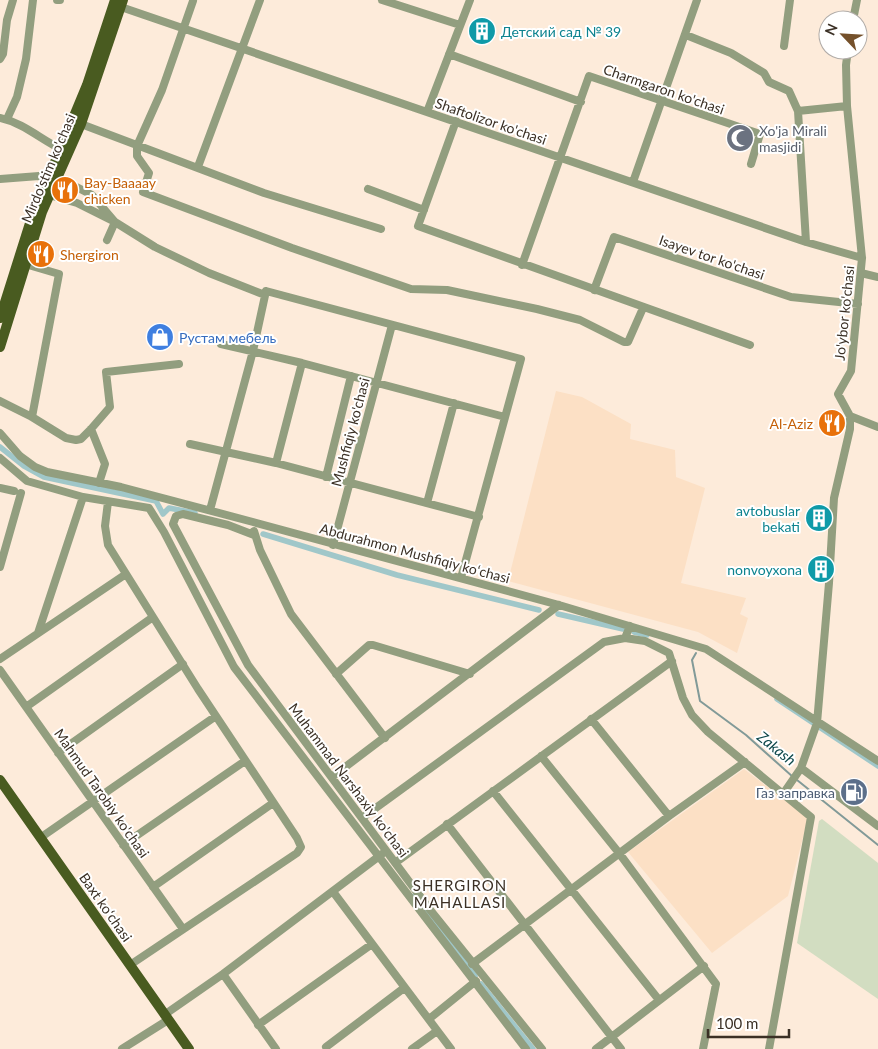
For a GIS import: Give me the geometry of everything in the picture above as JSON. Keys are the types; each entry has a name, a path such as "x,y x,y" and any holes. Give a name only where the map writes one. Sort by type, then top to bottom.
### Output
{"main road":[{"name":"Mirdo'stim ko'chasi","path":"0,318 23,242 81,124 118,3"},
{"name":"Mirdo'stim ko'chasi","path":"0,347 25,264 49,195 61,150 118,3"},
{"name":"Baxt koʻchasi","path":"0,780 189,1049"}],"street":[{"path":"0,59 4,54 7,20 14,0"},
{"path":"33,0 26,58 17,97 4,119 28,128 44,141 61,150"},
{"path":"199,164 260,0"},
{"path":"382,0 460,25"},
{"path":"427,112 470,0"},
{"path":"633,182 698,0"},
{"path":"784,46 790,0"},
{"path":"194,1 162,90 136,146 137,156 149,173 143,192 292,248 411,289 448,290 537,309 557,316 580,320 624,342 628,342 631,337 643,308"},
{"name":"Shaftolizor ko'chasi","path":"118,3 184,28 806,242 862,258"},
{"path":"686,35 731,53 764,73 769,82 789,91 798,111 806,242"},
{"path":"449,54 581,102 522,265"},
{"name":"Jo'ybor ko'chasi","path":"847,60 847,106 862,258 851,371 838,394 850,416"},
{"name":"Charmgaron ko'chasi","path":"581,102 589,76 760,134 751,164"},
{"path":"798,111 847,106"},
{"path":"456,121 418,226 522,265 750,345"},
{"path":"81,124 277,197 381,229"},
{"path":"0,179 39,176 53,180 92,195 115,222"},
{"path":"368,190 424,210"},
{"path":"49,195 83,205 155,247 209,273 266,295"},
{"path":"107,240 115,222"},
{"name":"Isayev tor ko'chasi","path":"594,290 614,237 791,297 858,304"},
{"path":"25,264 59,274 32,417"},
{"path":"861,273 878,277"},
{"path":"210,510 253,351 266,291 521,359 461,578"},
{"name":"Mushfiqiy ko'chasi","path":"333,545 392,325"},
{"path":"221,344 376,382 505,417"},
{"path":"276,464 302,363"},
{"path":"0,402 32,417 66,438 81,439 110,407 106,372 179,364"},
{"path":"326,477 352,376"},
{"path":"427,503 454,403"},
{"path":"785,792 800,772 817,722 834,498 850,429 850,416 878,427"},
{"path":"91,429 105,464 99,482"},
{"name":"Abdurahmon Mushfiqiy koʻchasi","path":"0,433 20,456 35,467 47,472 99,482 210,510 559,605 706,649 878,761"},
{"path":"190,444 276,464 479,517"},
{"path":"0,458 27,481 83,497 149,508 164,532 234,667 378,858 526,1049"},
{"path":"0,488 17,492 0,567"},
{"path":"38,633 83,497"},
{"path":"108,502 104,526 108,545 182,664 301,847 297,853 130,965"},
{"name":"Muhammad Narshaxiy ko'chasi","path":"254,535 228,525 183,514 176,516 173,524 176,534 248,665 472,964 542,1049"},
{"path":"253,522 254,535 291,614 385,738"},
{"path":"0,659 126,574"},
{"path":"332,777 559,605"},
{"path":"26,706 153,617"},
{"path":"625,638 630,626"},
{"path":"362,818 604,642 625,638 645,641 663,649 668,653 672,661 682,698 692,716 745,762 785,792 811,817 769,1049"},
{"path":"336,674 369,646 373,645 470,674"},
{"path":"395,863 672,661"},
{"path":"58,753 182,664"},
{"name":"Mahmud Tarobiy ko'chasi","path":"0,670 183,929"},
{"path":"40,838 92,800 216,716"},
{"path":"591,719 669,816"},
{"path":"541,756 619,853 716,984 703,1049"},
{"path":"124,845 245,761"},
{"path":"472,964 669,816 745,762"},
{"path":"800,772 878,826"},
{"path":"493,791 659,1000"},
{"path":"153,887 273,803"},
{"path":"447,824 621,1049"},
{"path":"122,1049 334,893 386,851"},
{"path":"334,893 451,1049"},
{"path":"258,1024 372,944"},
{"path":"596,1049 704,966"},
{"path":"223,974 276,1049"},
{"path":"429,1019 482,976"},
{"path":"326,1047 404,988"},
{"path":"412,1049 437,1031"}],"shaded area":[{"path":"556,391 582,397 631,424 630,439 675,450 676,477 705,488 681,583 746,598 740,614 748,618 737,653 698,632 508,581"},
{"path":"744,769 808,818 788,896 712,953 628,852"}],"green space":[{"path":"822,819 878,863 878,999 797,943 819,821"}],"waterway":[{"path":"0,447 24,466 44,477 156,501 163,514 169,508 195,513"},
{"path":"263,534 397,575 539,610"},
{"path":"558,614 623,629"},
{"path":"634,632 647,635"},
{"name":"Zakash","path":"696,653 692,660 700,701 746,735 793,777"},
{"path":"777,699 878,766"},
{"name":"Zakash","path":"797,780 878,845"},
{"path":"414,896 475,976"},
{"path":"481,984 533,1049"}],"place":[{"name":"Детский сад № 39","path":"482,31"},
{"name":"Xo'ja Mirali masjidi","path":"740,138"},
{"name":"Bay-Baaaay chicken","path":"65,190"},
{"name":"Shergiron","path":"41,254"},
{"name":"Рустам мебель","path":"160,337"},
{"name":"Al-Aziz","path":"832,423"},
{"name":"avtobuslar bekati","path":"819,518"},
{"name":"nonvoyxona","path":"821,569"},
{"name":"Газ заправка","path":"854,792"}],"district":[{"name":"SHERGIRON MAHALLASI","path":"460,894"}]}
